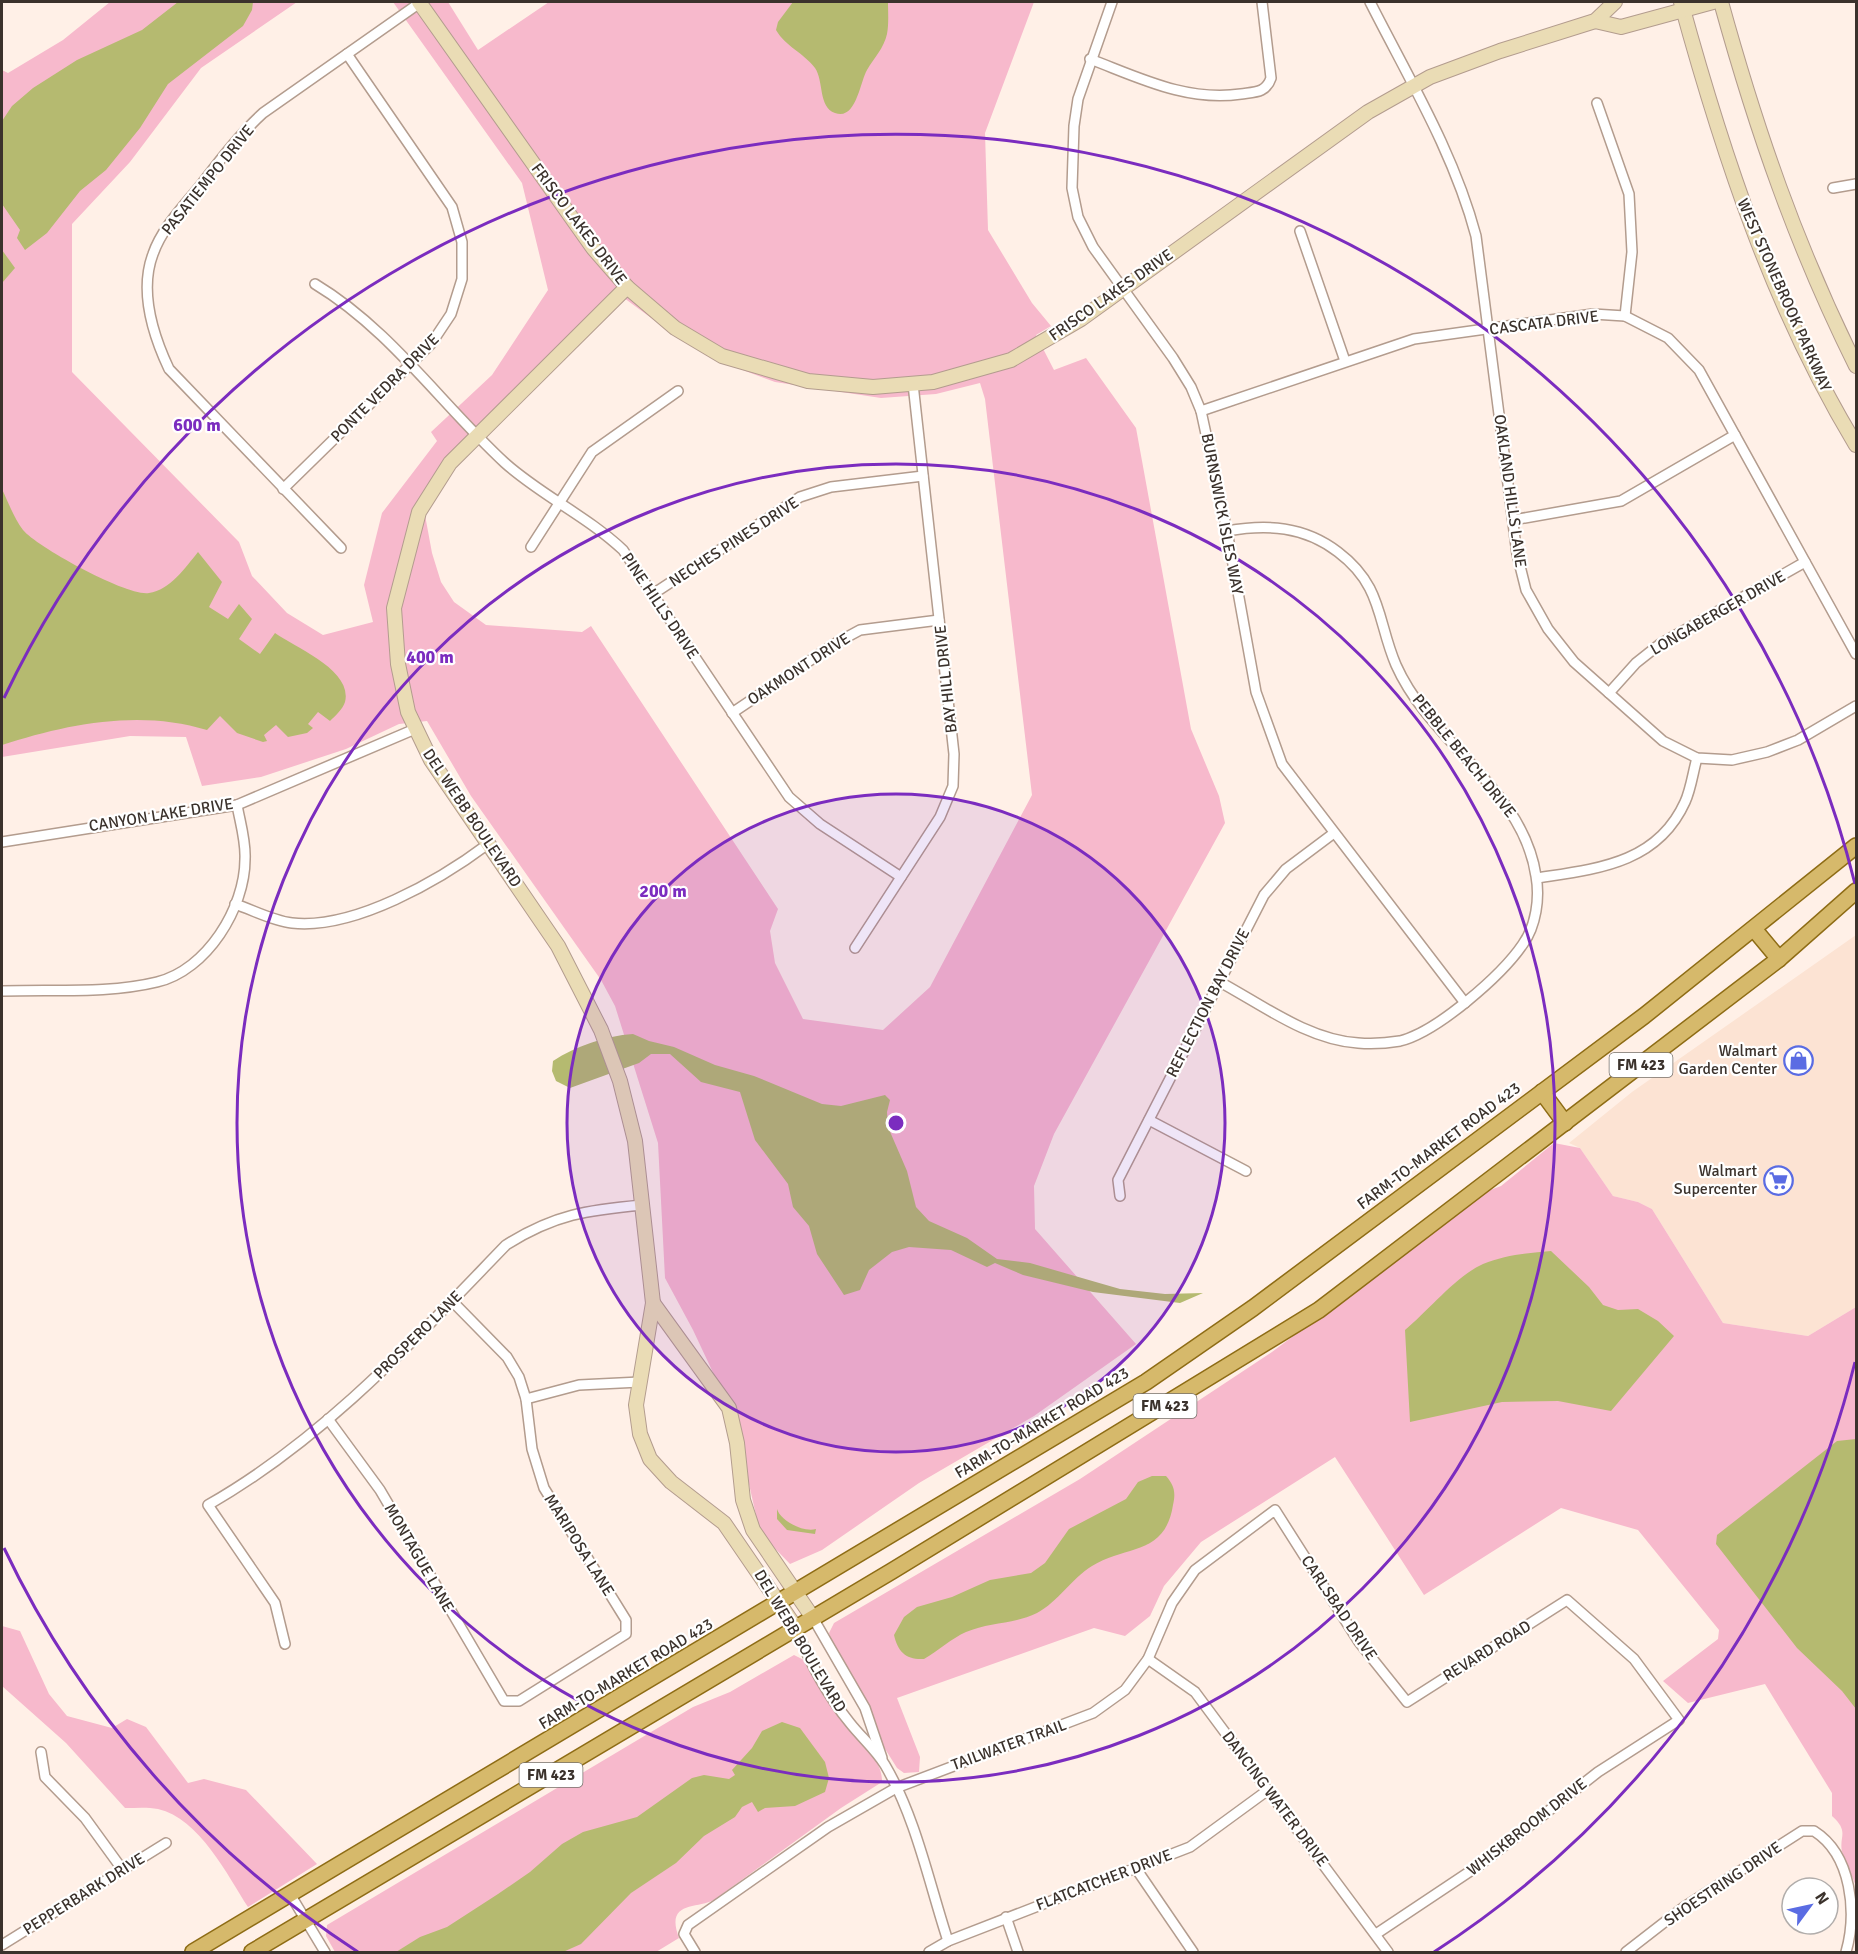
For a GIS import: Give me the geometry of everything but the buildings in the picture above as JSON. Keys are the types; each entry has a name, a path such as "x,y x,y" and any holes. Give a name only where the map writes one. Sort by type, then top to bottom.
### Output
{"main road":[{"name":"FARM-TO-MARKET ROAD 423","path":"193,1953 1146,1382 1253,1308 1542,1092 1754,929 1857,846"},
{"name":"FM 423","path":"252,1953 1162,1408 1319,1310 1779,959 1857,891"},
{"path":"1754,929 1779,959"},
{"path":"1542,1092 1565,1124"}],"street":[{"name":"FRISCO LAKES DRIVE","path":"420,2 593,248 627,287 675,327 722,356 808,381 873,387 933,382 1011,360 1081,319 1368,112 1430,77 1500,51 1595,21 1615,2"},
{"name":"PASATIEMPO DRIVE","path":"340,548 169,369 155,335 149,312 147,283 152,255 169,224 243,132 263,113 420,2"},
{"name":"BURNSWICK ISLES WAY","path":"1112,2 1090,59 1078,99 1074,126 1072,188 1078,217 1093,247 1173,358 1191,387 1201,411 1227,531 1256,692 1282,764 1465,1003"},
{"path":"1090,59 1182,93 1220,98 1261,91 1268,86 1270,67 1262,2"},
{"name":"OAKLAND HILLS LANE","path":"1370,2 1448,152 1466,198 1476,236 1513,519 1526,590 1548,629 1574,662 1663,741 1697,758 1732,760 1767,752 1798,740 1857,706"},
{"name":"FRISCO LAKES DRIVE","path":"1595,21 1622,27 1682,6 1713,2"},
{"name":"WEST STONEBROOK PARKWAY","path":"1721,2 1750,107 1784,207 1821,294 1857,366"},
{"name":"WEST STONEBROOK PARKWAY","path":"1682,6 1734,180 1766,262 1837,413 1857,445"},
{"name":"PONTE VEDRA DRIVE","path":"283,489 440,333 454,307 463,271 461,235 445,194 347,54"},
{"path":"1596,103 1629,194 1632,252 1625,316"},
{"path":"1833,188 1857,184"},
{"path":"1300,231 1345,361"},
{"name":"PINE HILLS DRIVE","path":"315,284 364,317 507,464 601,529 623,550 789,797 820,824 901,877"},
{"name":"DEL WEBB BOULEVARD","path":"627,287 450,463 419,512 394,608 398,664 408,712 431,760 558,945 601,1030 620,1081 635,1141 653,1303 636,1405 640,1434 650,1459 671,1482 724,1523 780,1602 796,1628 806,1653 848,1721 883,1762"},
{"name":"CASCATA DRIVE","path":"1201,411 1414,339 1593,314 1625,316 1668,338 1700,370 1857,654"},
{"name":"BAY HILL DRIVE","path":"855,948 940,817 953,786 954,754 912,384"},
{"path":"531,547 592,452 678,390"},
{"path":"1513,519 1621,501 1736,435"},
{"name":"NECHES PINES DRIVE","path":"653,594 800,498 831,487 923,476"},
{"name":"PEBBLE BEACH DRIVE","path":"1218,981 1310,1030 1335,1040 1360,1044 1401,1041 1429,1027 1465,1003 1505,966 1525,942 1536,913 1537,878 1528,842 1510,810 1418,701 1396,665 1377,598 1359,573 1339,552 1310,535 1258,526 1227,531"},
{"name":"LONGABERGER DRIVE","path":"1609,693 1636,663 1660,644 1805,562"},
{"name":"OAKMONT DRIVE","path":"732,713 836,643 860,630 939,620"},
{"name":"CANYON LAKE DRIVE","path":"2,842 237,805 415,729"},
{"path":"1537,878 1616,864 1644,850 1667,830 1685,802 1697,758"},
{"path":"2,991 122,987 160,982 194,964 220,934 241,892 246,858 237,805"},
{"name":"REFLECTION BAY DRIVE","path":"1120,1196 1118,1179 1264,895 1286,869 1334,834"},
{"path":"236,904 291,923 325,922 362,912 423,888 488,844"},
{"path":"1149,1120 1246,1172"},
{"name":"PROSPERO LANE","path":"285,1644 275,1603 208,1505 253,1476 328,1419 390,1365 507,1245 530,1230 583,1211 643,1205"},
{"name":"MARIPOSA LANE","path":"452,1301 507,1357 519,1377 526,1400 532,1449 544,1488 626,1620 627,1634 519,1701 504,1701"},
{"name":"DEL WEBB BOULEVARD","path":"653,1303 729,1408 737,1443 743,1500 753,1530 813,1618 865,1708 883,1762 907,1813 948,1941"},
{"path":"526,1400 579,1385 640,1382"},
{"name":"MONTAGUE LANE","path":"328,1419 380,1490 504,1701"},
{"name":"TAILWATER TRAIL","path":"695,1953 684,1934 688,1925 828,1827 896,1788 1093,1713 1125,1690 1148,1659 1172,1602 1195,1570 1275,1510"},
{"name":"CARLSBAD DRIVE","path":"1275,1510 1359,1642 1407,1702"},
{"name":"REVARD ROAD","path":"1407,1702 1567,1600 1634,1659 1679,1720"},
{"name":"DANCING WATER DRIVE","path":"1148,1659 1195,1692 1388,1953"},
{"name":"WHISKBROOM DRIVE","path":"1376,1934 1481,1864 1598,1772 1679,1720"},
{"path":"41,1752 45,1777 85,1818 122,1869"},
{"name":"FLATCATCHER DRIVE","path":"929,1953 948,1941 1006,1917 1137,1870 1190,1847 1268,1790"},
{"name":"SHOESTRING DRIVE","path":"1626,1953 1684,1907 1802,1831 1814,1831 1824,1837 1833,1848 1848,1879 1851,1936 1846,1953"},
{"name":"PEPPERBARK DRIVE","path":"2,1945 166,1843"},
{"path":"1137,1870 1193,1953"},
{"path":"290,1894 325,1953"},
{"path":"1006,1917 1018,1953"}],"shaded area":[{"path":"110,2 297,2 201,68 130,162 72,224 72,372 239,542 252,576 287,613 323,635 373,622 364,585 382,513 437,441 431,432 492,375 548,290 522,183 393,2 448,2 478,50 549,2 1034,2 985,133 988,230 1032,303 1051,326 1036,335 1054,370 1086,358 1136,428 1191,729 1219,796 1225,823 1054,1134 1034,1186 1035,1229 1136,1344 1034,1416 919,1483 822,1550 790,1564 760,1533 740,1444 717,1381 665,1278 658,1143 615,1006 601,980 471,796 427,721 399,724 346,749 261,777 202,786 186,737 130,736 2,757 2,70 8,73 63,40","holes":["624,298 669,331 724,363 775,382 881,398 936,394 980,383 985,399 1032,795 930,987 883,1030 803,1019 775,963 770,931 778,909 591,626 582,632 486,625 454,602 441,582 432,553 425,515 459,462"]},
{"path":"178,2 253,2 252,10 243,26 168,84 140,128 106,170 80,191 47,233 25,250 17,238 20,230 2,204 2,121 12,106 33,88 77,60 142,30"},
{"path":"793,2 888,2 886,39 867,70 853,106 842,114 835,113 826,105 815,68 776,30 778,22"},
{"path":"2,250 15,268 2,283"},
{"path":"2,489 23,530 32,538 83,569 122,587 138,592 157,591 171,583 198,552 222,582 209,607 228,619 239,604 252,619 239,639 260,654 275,633 321,661 332,670 345,690 343,707 330,721 318,712 308,724 313,728 307,733 288,737 276,725 264,735 267,741 263,742 237,733 220,716 207,730 182,724 130,720 77,725 2,745"},
{"path":"1856,935 1856,1307 1808,1336 1723,1323 1652,1209 1638,1202 1613,1196 1580,1148 1569,1143 1632,1092"},
{"path":"633,1034 649,1041 674,1047 715,1065 754,1076 822,1104 841,1106 885,1095 890,1100 887,1112 888,1127 907,1171 916,1207 929,1221 967,1238 997,1259 1030,1263 1120,1289 1165,1294 1203,1293 1180,1303 1093,1292 1023,1275 995,1263 987,1267 951,1250 909,1247 892,1252 869,1270 860,1290 844,1295 817,1254 809,1226 793,1207 788,1184 755,1140 740,1092 701,1082 670,1054 651,1054 639,1063 570,1088 556,1081 552,1071 553,1061 591,1043"},
{"path":"1554,1143 1580,1148 1613,1196 1638,1202 1652,1209 1723,1323 1808,1336 1856,1307 1856,1887 1843,1855 1841,1827 1832,1816 1832,1793 1765,1684 1688,1703 1663,1681 1718,1639 1719,1630 1638,1530 1561,1508 1424,1595 1335,1457 1201,1542 1164,1586 1150,1616 1125,1636 1094,1628 897,1698 920,1757 919,1772 904,1773 897,1768 882,1744 870,1708 831,1641 829,1633 834,1623 1080,1479 1272,1352 1485,1192 1501,1186"},
{"path":"1551,1251 1589,1287 1603,1305 1618,1310 1638,1309 1658,1321 1674,1336 1611,1411 1558,1401 1502,1402 1410,1422 1405,1330 1453,1285 1483,1264 1508,1256"},
{"path":"1856,1439 1856,1709 1842,1691 1797,1648 1716,1544 1717,1535 1837,1441"},
{"path":"1152,1476 1166,1476 1174,1492 1169,1521 1162,1533 1153,1541 1092,1566 1052,1603 1029,1617 966,1632 924,1659 912,1658 904,1654 898,1646 894,1635 904,1617 917,1607 952,1597 990,1580 1031,1573 1045,1563 1069,1529 1126,1499 1138,1482"},
{"path":"777,1509 793,1525 805,1529 816,1529 815,1534 787,1530 777,1519"},
{"path":"2,1626 20,1631 49,1694 67,1716 112,1728 127,1719 146,1727 188,1783 204,1779 246,1790 317,1864 248,1907 211,1850 187,1824 158,1809 125,1808 66,1743 2,1686"},
{"path":"794,1655 806,1661 845,1724 874,1758 881,1773 882,1782 841,1808 714,1900 679,1912 676,1926 679,1938 656,1952 335,1952 326,1936 327,1925 693,1707 730,1692"},
{"path":"782,1722 800,1728 825,1762 829,1778 825,1792 795,1806 765,1808 758,1812 752,1802 742,1807 735,1817 704,1836 676,1863 631,1893 581,1944 563,1952 396,1952 420,1937 447,1927 530,1872 562,1844 583,1832 637,1817 692,1778 704,1775 729,1779 735,1775 732,1770 752,1748 762,1731"}],"place":[{"name":"Walmart Garden Center","path":"1798,1060"},
{"name":"Walmart Supercenter","path":"1778,1180"}]}
